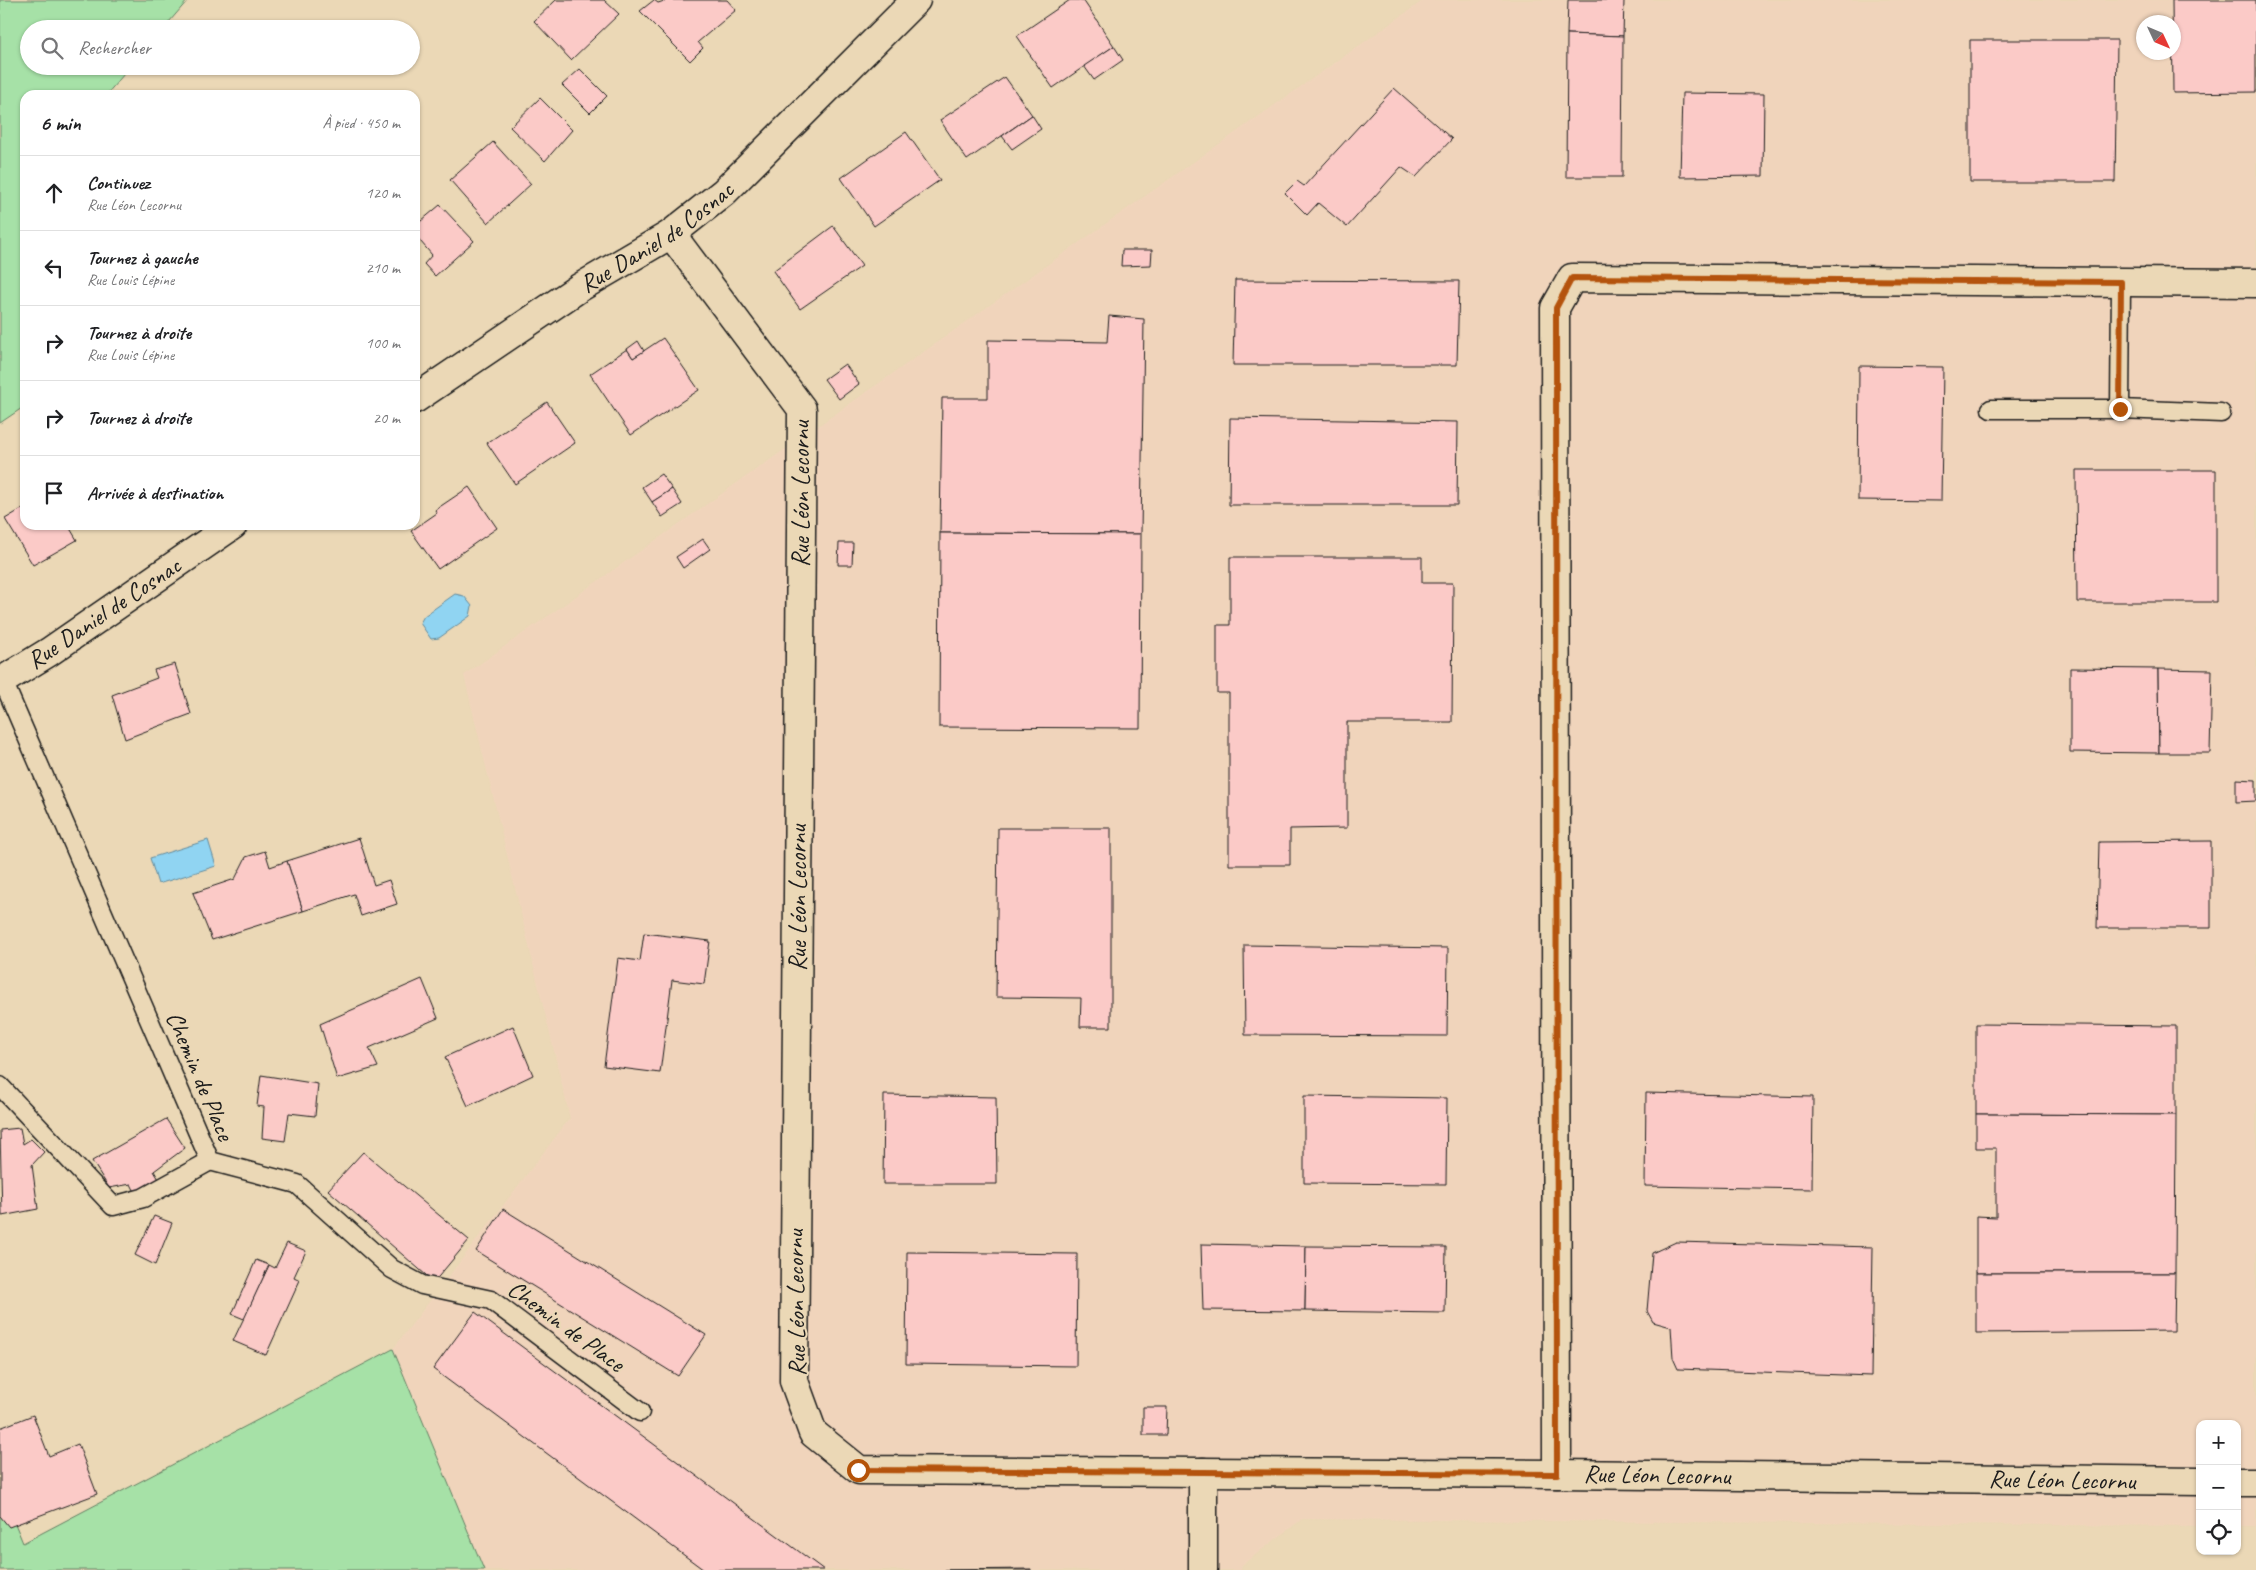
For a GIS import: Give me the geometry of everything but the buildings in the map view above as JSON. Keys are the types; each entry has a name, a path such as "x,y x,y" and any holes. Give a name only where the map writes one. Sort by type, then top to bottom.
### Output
{"street":[{"name":"Rue Daniel de Cosnac","path":"420,396 579,288 671,234 724,192 916,0"},
{"name":"Rue Léon Lecornu","path":"671,234 802,409 794,1381 813,1433 858,1470 1557,1474 2196,1482"},
{"path":"1557,1474 1556,308 1572,278 2256,283"},
{"name":"Rue Daniel de Cosnac","path":"1,682 49,652 226,530"},
{"path":"1203,1472 1203,1570"},
{"path":"2241,1482 2256,1482"}],"lane":[{"path":"2120,409 2121,282"},
{"path":"1991,409 2120,409 2222,413"},
{"name":"Chemin de Place","path":"1,682 210,1161 296,1184 392,1269 422,1285 491,1300 640,1412"},
{"path":"0,1086 113,1206 143,1198 210,1161"}],"shaded area":[{"path":"1424,0 2256,0 2256,1526 2241,1526 2241,1420 2196,1420 2196,1526 1302,1519 1242,1565 1241,1570 484,1570 393,1349 570,1118 464,675"}],"green space":[{"path":"0,0 188,0 171,20 20,20 20,75 123,75 110,90 20,90 20,409 0,423"},
{"path":"393,1349 484,1570 0,1570 0,1487 23,1543"}],"water":[{"path":"455,594 464,596 472,606 470,616 439,638 431,639 420,623 424,616"},
{"path":"208,840 216,866 158,884 150,858"}],"route":[{"path":"858,1470 1557,1474 1556,308 1572,278 2121,282 2120,409"}]}
